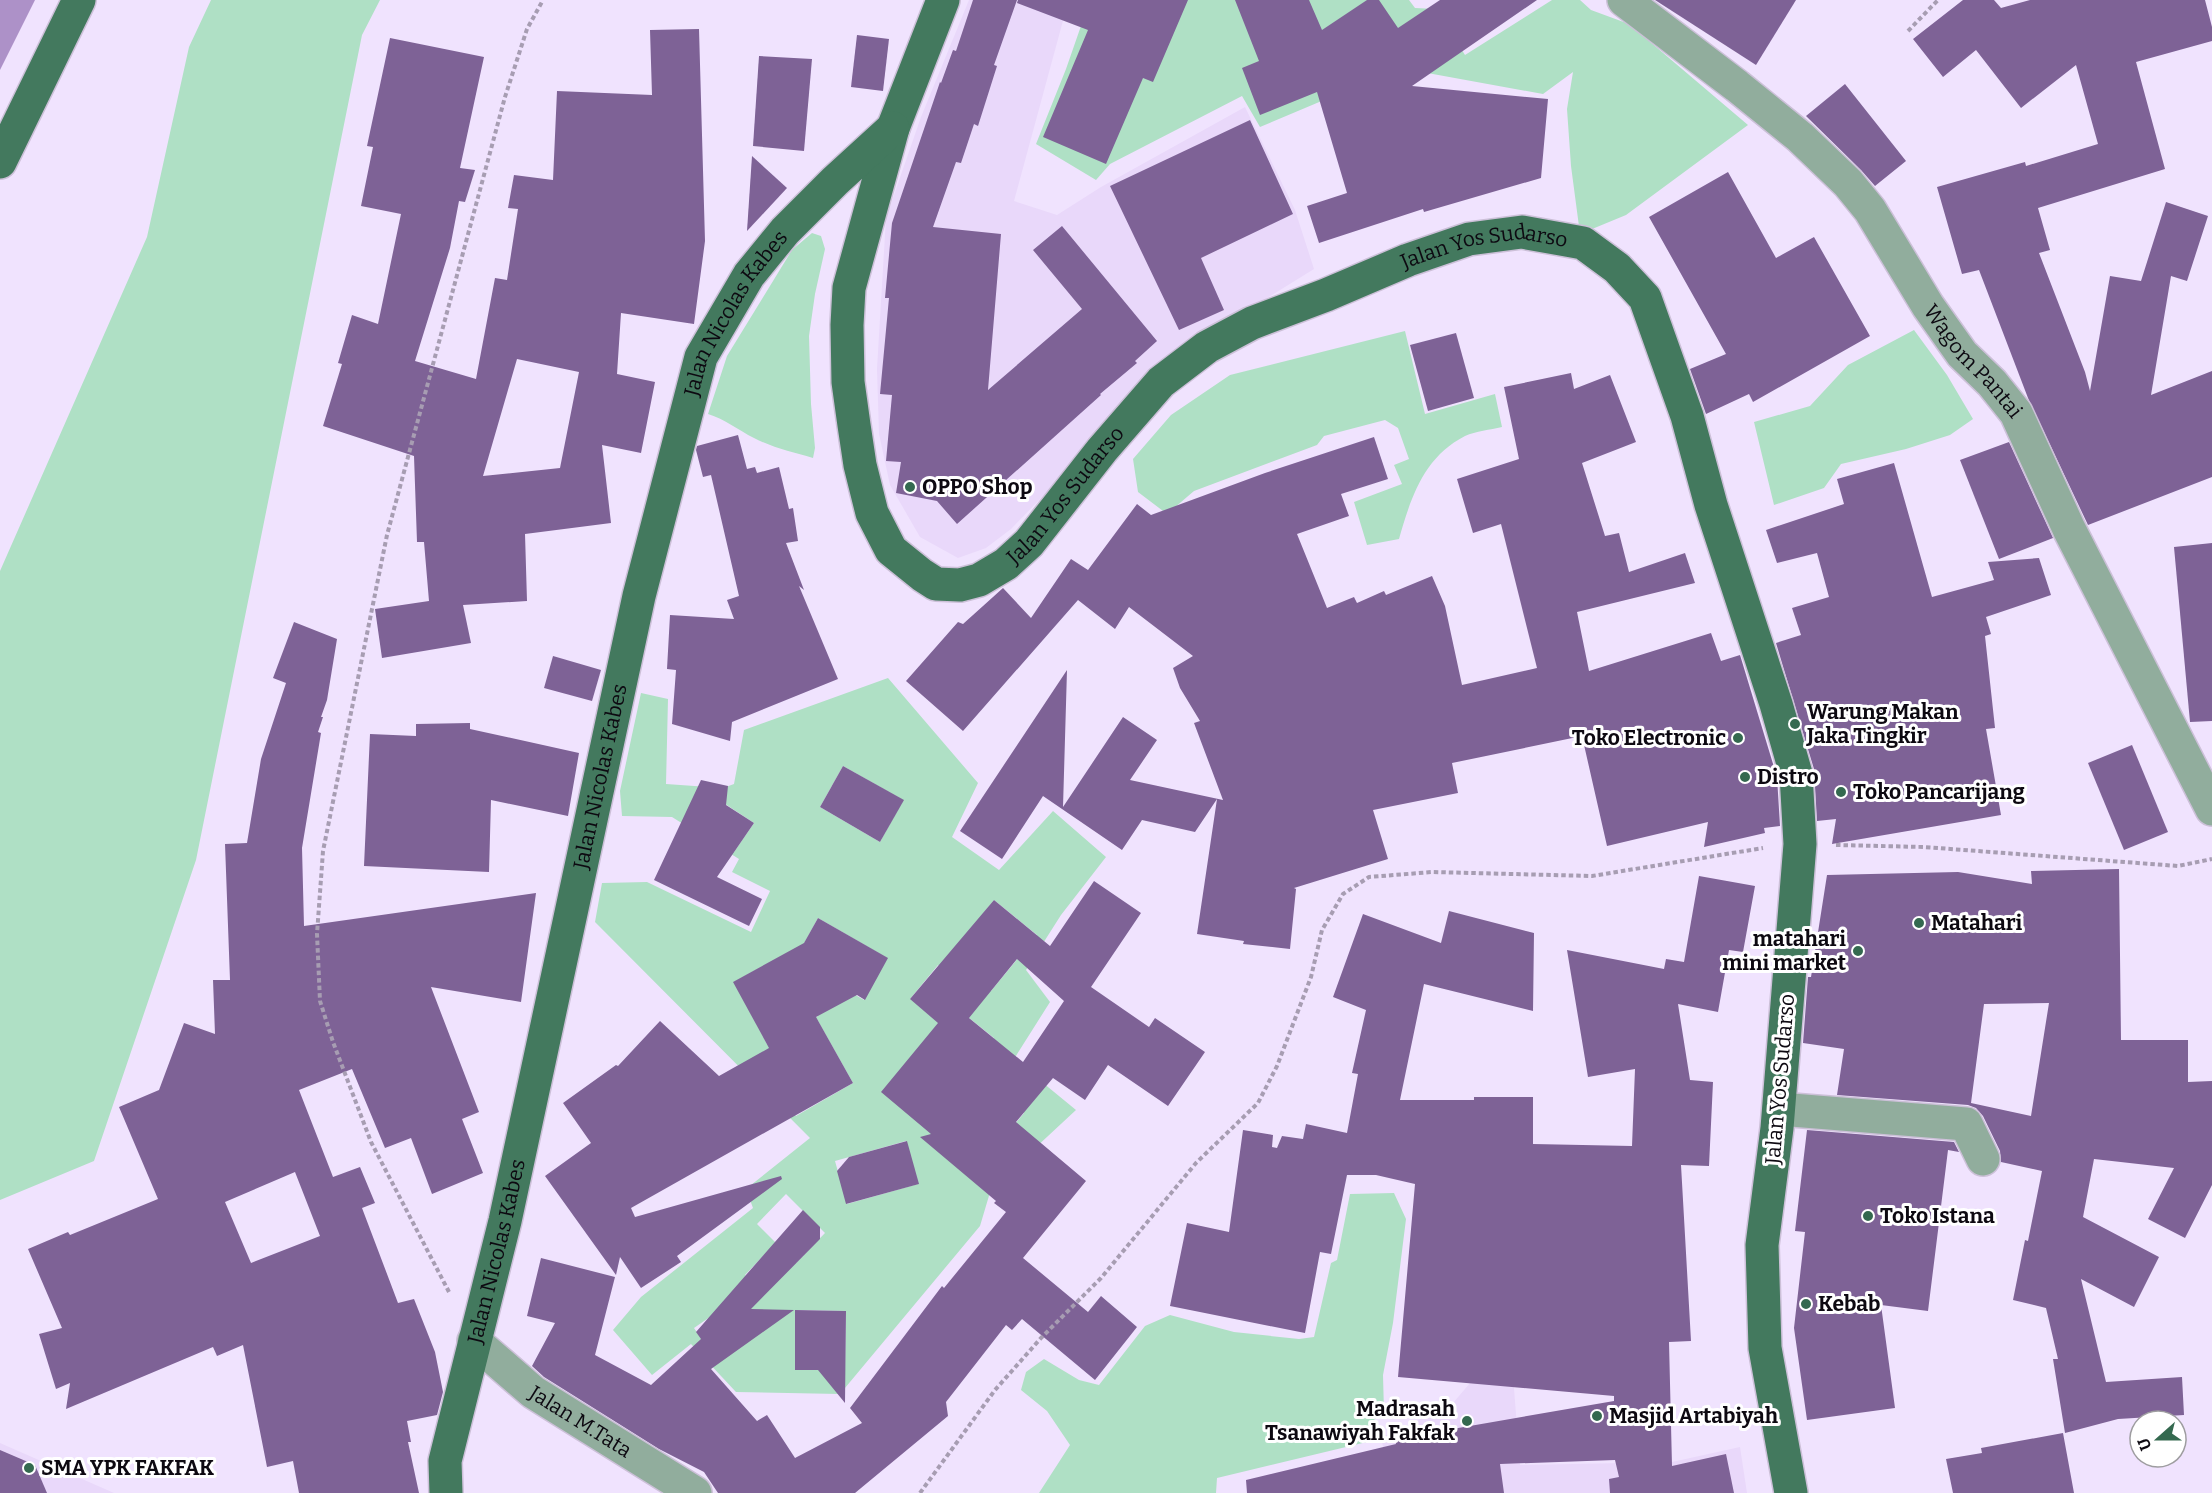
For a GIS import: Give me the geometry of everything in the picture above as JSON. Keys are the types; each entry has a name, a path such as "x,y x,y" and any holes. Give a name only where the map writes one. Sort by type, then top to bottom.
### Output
{"main road":[{"path":"0,162 79,0"},
{"name":"Jalan Yos Sudarso","path":"943,0 893,128 849,288 848,382 860,465 875,521 891,550 936,584 960,585 979,580 1006,564 1029,543 1102,450 1161,382 1207,346 1252,323 1408,260 1469,239 1522,232 1583,243 1617,268 1645,298 1687,416 1711,505 1797,774 1800,844 1779,1109 1762,1245 1765,1348 1791,1493"},
{"name":"Jalan Nicolas Kabes","path":"446,1493 445,1461 505,1221 639,596 701,357 749,275 785,231 893,128"}],"street":[{"name":"Wagom Pantai","path":"1624,0 1729,79 1800,137 1854,189 1870,210 1928,306 1962,354 1992,383 2016,413 2069,530 2212,809"},
{"path":"1779,1109 1966,1124 1983,1159"},
{"name":"Jalan M.Tata","path":"474,1341 533,1392 695,1493"}],"path":[{"path":"474,1341 371,1142 320,1001 316,934 323,851 387,534 505,97 527,28 543,0"},
{"path":"1908,31 1938,0"},
{"path":"920,1493 995,1390 1041,1338 1101,1278 1196,1163 1258,1103 1277,1066 1311,977 1322,930 1343,894 1369,878 1432,872 1592,876 1755,849 1800,844 1924,847 2178,866 2212,859"}],"shaded area":[{"path":"0,0 35,0 0,70"},
{"path":"969,0 1071,0 1064,17 1014,201 1057,215 1101,187 1245,107 1295,210 1314,269 1230,321 1173,351 1085,453 1011,529 986,548 958,558 920,537 890,485 879,434 877,369 886,218 921,117"},
{"name":"Madrasah Tsanawiyah Fakfak","path":"1476,1376 1513,1376 1520,1465 1672,1462 1740,1447 1747,1493 1394,1493 1381,1438 1453,1403"},
{"name":"SMA YPK FAKFAK","path":"0,1443 114,1493 0,1493"}],"green space":[{"path":"211,0 380,0 362,35 196,860 94,1161 0,1200 0,571 147,237 189,47"},
{"path":"1090,0 1409,0 1415,8 1436,9 1465,55 1552,0 1580,0 1591,10 1629,24 1748,125 1626,215 1580,234 1571,166 1567,109 1573,72 1543,94 1400,68 1260,127 1242,96 1110,164 1096,180 1036,144"},
{"path":"812,233 821,236 825,249 809,336 815,448 813,458 761,441 708,414 727,356 792,250"},
{"path":"1914,330 1947,375 1973,419 1950,435 1906,449 1841,464 1824,488 1774,505 1754,422 1810,406 1848,365"},
{"path":"1405,331 1425,414 1495,394 1502,427 1465,436 1439,455 1414,493 1399,539 1367,545 1354,502 1402,484 1394,465 1409,459 1398,428 1385,420 1324,436 1317,445 1194,491 1167,514 1138,492 1133,459 1171,415 1230,375"},
{"path":"888,678 978,783 952,837 999,870 1053,811 1106,857 1061,915 1026,970 1050,1002 1014,1059 1076,1110 991,1189 980,1226 840,1394 736,1392 691,1344 652,1375 613,1330 641,1297 753,1208 746,1189 810,1138 595,922 602,883 647,882 751,932 770,891 732,872 739,859 672,817 622,816 620,791 641,693 668,699 666,784 723,788 734,784 744,730","holes":["843,766 903,800 880,842 820,807","707,792 754,823 734,852 688,821","994,900 1037,935 991,991 949,956","818,918 887,958 864,1000 795,960","785,954 818,1016 767,1044 734,982","938,965 974,995 910,999","963,1013 994,1038 974,1061","818,1021 853,1083 795,1115","983,1078 1024,1113 970,1178","906,1141 918,1184 847,1204 835,1161","786,1194 825,1233 796,1263 757,1224","764,1255 781,1270 746,1276 745,1275","740,1296 718,1363 694,1328","795,1310 846,1311 845,1370 795,1370"]},
{"path":"1394,1193 1406,1219 1393,1323 1383,1375 1384,1412 1370,1423 1371,1441 1217,1478 1216,1493 1039,1493 1070,1445 1047,1411 1021,1390 1026,1372 1044,1359 1079,1380 1099,1385 1145,1326 1170,1315 1234,1332 1299,1339 1314,1337 1331,1263 1337,1260 1350,1194"}],"building":[{"path":"973,0 1017,0 994,65 997,66 978,126 974,124 961,163 956,162 933,227 1001,234 988,390 1082,309 1033,250 1062,226 1157,341 1135,361 1137,363 957,524 937,501 896,493 901,462 886,461 892,395 880,394 889,298 885,298 892,223 940,82 953,50 956,51"},
{"path":"1018,0 1188,0 1153,82 1143,78 1106,164 1043,137 1088,30 1017,3"},
{"path":"1235,0 1309,0 1322,30 1367,0 1379,0 1398,28 1440,0 1537,0 1412,86 1548,99 1541,178 1424,212 1423,209 1319,243 1307,206 1347,193 1317,92 1260,115 1242,68 1259,61"},
{"path":"1655,0 1796,0 1756,65"},
{"path":"1963,0 1994,0 2001,8 2030,0 2205,0 2212,27 2212,41 2136,62 2165,169 2038,208 2050,250 2039,253 2085,372 2090,391 2110,276 2141,281 2166,202 2208,216 2187,281 2171,276 2151,395 2212,371 2212,477 2088,525 2028,398 1979,270 1962,274 1937,187 2025,162 2026,166 2098,144 2076,65 2021,108 1976,50 1943,77 1913,39"},
{"path":"699,29 705,241 694,324 621,313 617,374 655,382 641,453 602,445 611,523 525,534 527,601 463,605 471,643 382,658 375,609 429,601 424,542 417,542 414,456 323,426 342,364 338,363 352,315 378,324 401,214 361,206 373,147 367,146 390,38 484,57 460,168 475,170 465,202 459,201 450,248 415,361 476,379 495,278 507,280 518,209 508,208 514,175 553,180 557,91 652,95 650,30","holes":["517,359 579,372 560,468 483,476"]},
{"path":"857,35 889,39 883,91 851,87"},
{"path":"759,56 812,59 804,151 753,146"},
{"path":"1845,84 1906,161 1875,186 1806,116"},
{"path":"1250,120 1293,214 1201,258 1224,310 1179,330 1110,186"},
{"path":"752,156 787,188 747,231"},
{"path":"1728,172 1776,258 1814,237 1870,336 1753,402 1749,394 1706,414 1690,369 1726,354 1649,217"},
{"path":"1456,333 1474,398 1428,411 1410,345"},
{"path":"1571,373 1574,389 1610,375 1636,442 1582,463 1605,536 1619,533 1629,572 1685,553 1695,583 1577,612 1589,671 1711,633 1721,661 1740,655 1777,777 1780,826 1764,828 1765,833 1704,847 1708,822 1607,846 1582,736 1452,763 1458,793 1373,810 1388,859 1294,888 1296,889 1290,949 1243,944 1244,941 1197,934 1217,799 1195,832 1142,820 1122,850 1043,796 1002,859 960,831 1067,670 1063,807 1123,717 1157,740 1130,780 1223,800 1194,723 1200,721 1180,688 1173,668 1193,656 1129,607 1115,629 1078,600 963,731 906,681 958,622 963,624 1003,588 1031,618 1071,559 1088,570 1137,504 1151,515 1265,473 1374,437 1388,479 1341,494 1349,516 1297,534 1327,608 1354,597 1357,603 1384,591 1386,595 1432,576 1445,606 1462,685 1537,668 1501,524 1473,533 1457,479 1519,459 1504,387"},
{"path":"738,435 747,469 755,467 757,473 779,467 789,509 793,508 798,541 786,543 804,590 799,586 838,679 732,722 730,741 672,724 676,670 667,669 670,615 734,619 727,600 739,596 711,475 703,477 696,450 697,446"},
{"path":"2009,442 2053,538 1999,559 1960,460"},
{"path":"1894,463 1932,597 1994,580 1988,562 2039,558 2051,595 1986,617 1991,634 1985,636 1995,728 1986,729 2001,815 1832,844 1836,819 1817,821 1814,769 1776,643 1801,635 1792,608 1829,597 1817,553 1777,563 1766,530 1844,504 1837,479"},
{"path":"2212,543 2212,721 2190,722 2174,547"},
{"path":"294,622 337,639 327,700 318,732 321,733 302,848 304,926 536,893 521,1002 431,987 479,1112 462,1119 483,1173 432,1194 411,1138 385,1148 352,1069 299,1090 333,1177 360,1167 375,1203 362,1208 398,1303 414,1299 435,1352 443,1392 437,1415 407,1421 411,1442 408,1442 419,1493 299,1493 293,1461 267,1467 243,1345 217,1356 213,1347 66,1409 70,1383 56,1389 39,1334 62,1328 28,1249 68,1232 70,1235 158,1199 119,1107 159,1090 184,1023 215,1034 213,980 230,980 225,844 247,843 261,759 286,683 273,678","holes":["295,1172 320,1236 251,1263 225,1202"]},
{"path":"553,656 601,670 592,701 544,688"},
{"path":"470,723 470,729 579,753 568,816 491,800 489,872 364,866 370,734 416,736 416,724"},
{"path":"2132,745 2168,832 2124,850 2088,763"},
{"path":"843,766 904,800 880,842 820,807"},
{"path":"701,780 728,786 726,805 754,823 717,877 762,899 749,926 654,880"},
{"path":"2119,869 2121,1040 2188,1040 2188,1082 2212,1081 2212,1185 2185,1238 2148,1219 2174,1168 2094,1159 2083,1217 2159,1257 2134,1307 2081,1279 2106,1382 2182,1377 2184,1409 2128,1409 2128,1418 2065,1433 2053,1359 2058,1359 2046,1308 2013,1300 2042,1171 2001,1162 2000,1151 1983,1116 1976,1108 1968,1105 1837,1095 1844,1049 1803,1043 1808,977 1811,977 1827,875 1958,872 2032,884 2031,871","holes":["2049,1003 2031,1116 1971,1103 1984,1004"]},
{"path":"1699,876 1755,886 1743,952 1729,950 1718,1012 1678,1004 1690,1080 1713,1082 1709,1166 1681,1165 1691,1341 1669,1342 1672,1466 1726,1454 1734,1493 1610,1493 1609,1479 1619,1477 1615,1460 1500,1464 1504,1493 1247,1493 1246,1480 1396,1444 1395,1439 1614,1401 1614,1396 1398,1377 1415,1184 1376,1175 1347,1175 1331,1254 1320,1252 1305,1333 1170,1306 1187,1223 1229,1232 1243,1130 1273,1135 1272,1147 1277,1148 1282,1136 1303,1139 1306,1124 1347,1133 1358,1074 1352,1073 1366,1010 1333,997 1363,914 1441,943 1449,911 1534,933 1533,1011 1424,984 1400,1100 1533,1097 1533,1144 1632,1146 1635,1069 1588,1077 1567,950 1664,969 1666,959 1684,962"},
{"path":"1094,881 1141,913 1091,987 1149,1027 1155,1018 1205,1052 1168,1106 1108,1065 1085,1100 1053,1078 1016,1122 1086,1181 1023,1258 1088,1312 1101,1296 1137,1327 1095,1380 1022,1319 1012,1330 1006,1325 946,1402 948,1416 855,1493 718,1493 704,1472 659,1449 544,1377 532,1366 555,1323 527,1316 541,1258 615,1277 595,1355 651,1385 701,1339 696,1332 803,1210 820,1227 820,1239 751,1309 794,1310 711,1369 757,1421 767,1415 795,1458 862,1423 850,1408 942,1286 944,1288 1006,1212 920,1137 931,1134 881,1092 938,1023 910,999 994,900 1050,946","holes":["1017,959 1064,1001 1023,1062 969,1018"]},
{"path":"818,918 888,958 865,1000 857,995 816,1017 853,1083 631,1208 635,1217 781,1176 782,1179 677,1256 681,1262 641,1288 620,1257 616,1275 545,1176 591,1143 563,1103 616,1065 618,1066 660,1021 719,1076 769,1048 733,982 804,943"},
{"name":"Toko Istana","path":"1807,1130 1954,1142 1959,1152 1948,1150 1928,1311 1881,1305 1895,1408 1807,1420 1794,1328 1805,1232 1795,1231"},
{"path":"907,1141 919,1184 846,1204 837,1171 849,1157"},
{"path":"795,1310 846,1311 845,1403 818,1370 795,1370"},
{"path":"2063,1433 2074,1493 1953,1493 1946,1459 1982,1453 1981,1448"},
{"path":"0,1450 35,1465 47,1493 0,1493"}],"place":[{"name":"OPPO Shop","path":"910,487"},
{"name":"Warung Makan Jaka Tingkir","path":"1795,724"},
{"name":"Toko Electronic","path":"1738,738"},
{"name":"Distro","path":"1745,777"},
{"name":"Toko Pancarijang","path":"1841,792"},
{"name":"Matahari","path":"1919,923"},
{"name":"matahari mini market","path":"1858,951"},
{"name":"Toko Istana","path":"1868,1216"},
{"name":"Kebab","path":"1806,1304"},
{"name":"Masjid Artabiyah","path":"1597,1416"},
{"name":"Madrasah Tsanawiyah Fakfak","path":"1467,1421"},
{"name":"SMA YPK FAKFAK","path":"29,1468"}]}
